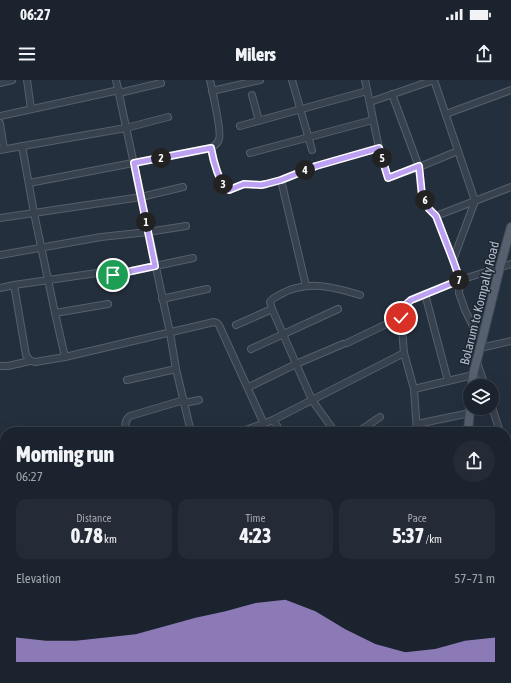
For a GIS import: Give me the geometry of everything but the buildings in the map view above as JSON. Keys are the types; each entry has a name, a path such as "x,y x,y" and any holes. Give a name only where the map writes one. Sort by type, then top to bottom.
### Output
{"main road":[{"name":"Bolarum to Kompally Road","path":"473,379 511,227"},
{"path":"468,427 470,415"}],"street":[{"path":"0,83 12,80"},
{"path":"27,80 31,110"},
{"path":"116,80 170,333 176,369 190,427"},
{"path":"29,183 211,148 216,145 220,139 220,130 210,80"},
{"path":"212,91 260,80"},
{"path":"294,80 312,150"},
{"path":"365,80 379,148 388,178 458,152"},
{"path":"370,102 434,80 475,201 453,260"},
{"path":"0,116 161,83"},
{"path":"446,114 511,90"},
{"path":"240,126 367,91"},
{"path":"392,94 419,166 422,195 429,209 436,216 460,280 460,293 466,314 476,330 483,336"},
{"path":"252,95 259,121"},
{"path":"0,123 2,150 126,128 168,117"},
{"path":"250,153 373,120"},
{"path":"22,146 34,213 65,358"},
{"path":"211,148 220,178 225,187 229,190 244,184 261,185 281,180 316,166 379,148"},
{"path":"281,180 306,286"},
{"path":"436,216 511,187"},
{"path":"0,217 141,197 183,188"},
{"path":"0,255 101,237 186,226"},
{"path":"113,275 193,258"},
{"path":"463,413 417,424 414,389 404,353 401,318 403,307 411,300 460,280 511,264"},
{"path":"0,288 97,273"},
{"path":"14,285 26,355 30,361"},
{"path":"331,427 312,400 270,302 272,299 285,292 306,286 321,285 360,295"},
{"path":"162,299 207,289"},
{"path":"425,294 448,381"},
{"path":"55,314 108,304"},
{"path":"236,325 272,309"},
{"path":"251,349 338,309"},
{"path":"251,386 296,364 345,344 401,318"},
{"path":"0,366 8,366 30,361 35,362 65,358 214,322 219,325 264,424"},
{"path":"480,348 511,341"},
{"path":"255,427 273,420 404,353"},
{"path":"477,362 483,379"},
{"path":"127,380 176,369"},
{"path":"414,389 473,375"},
{"path":"126,427 125,424 130,416 184,402 199,400"},
{"path":"495,415 498,427"},
{"path":"365,427 380,417"},
{"path":"273,420 278,427"}],"route":[{"path":"113,275 155,266 134,163 211,148 214,162 222,182 227,189 231,190 244,184 261,185 281,180 316,166 379,148 388,178 419,166 422,195 429,209 436,216 460,280 411,300 403,307 401,318"}]}
